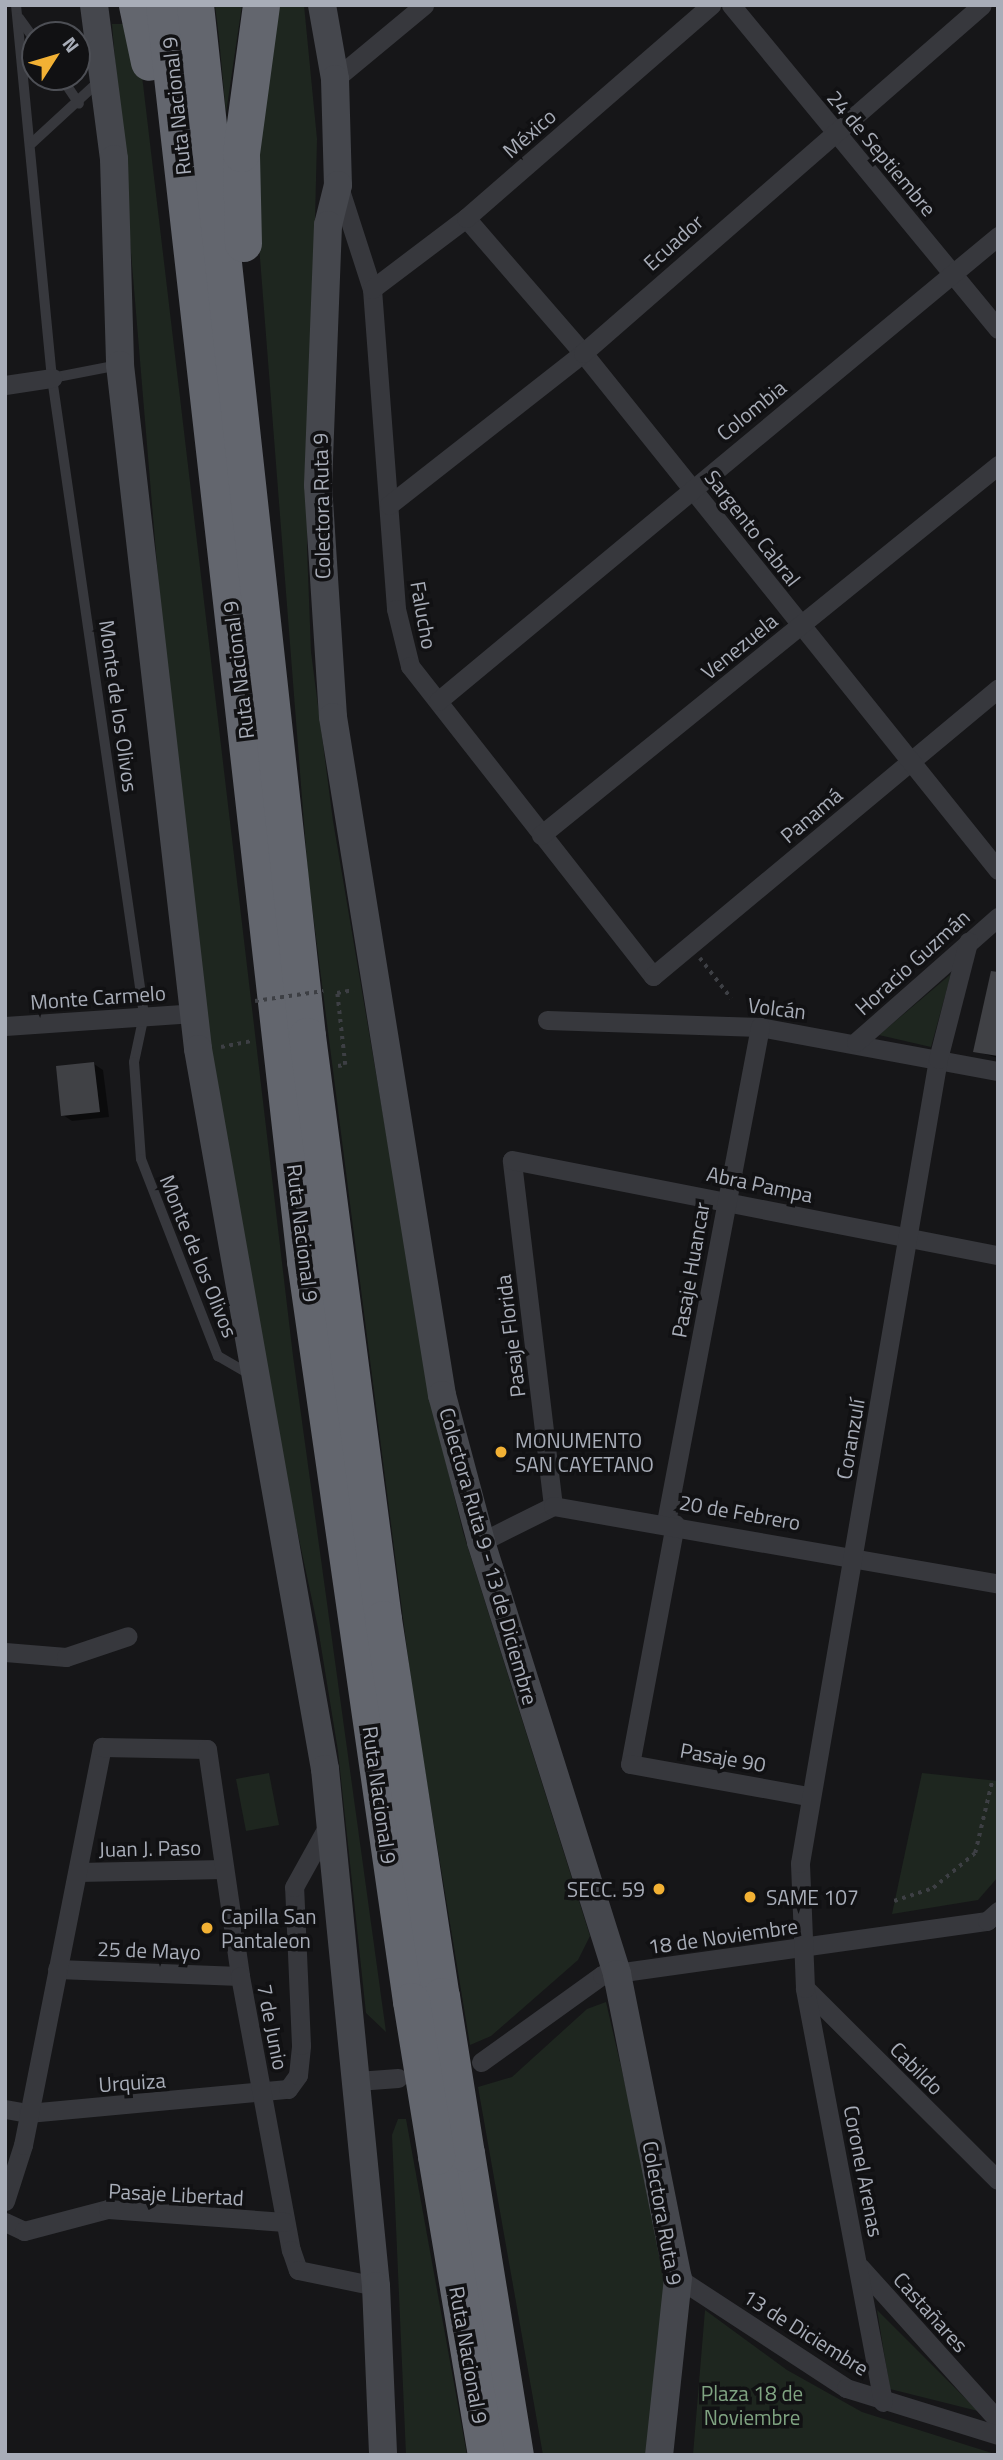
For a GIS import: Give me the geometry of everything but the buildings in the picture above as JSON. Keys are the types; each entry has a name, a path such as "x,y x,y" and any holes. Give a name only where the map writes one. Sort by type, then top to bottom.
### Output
{"highway":[{"path":"137,5 173,206 201,467 222,534"},
{"name":"Ruta Nacional 9","path":"164,5 305,1261 451,2155 486,2455"},
{"name":"Ruta Nacional 9","path":"195,5 335,1269 426,1999"},
{"path":"250,502 253,423 241,153 261,5"},
{"name":"Ruta Nacional 9","path":"451,2155 514,2455"}],"street":[{"path":"94,5 105,73 120,365 194,1013 254,1376 304,1638 330,1822 376,2286 383,2455"},
{"name":"Colectora Ruta 9","path":"322,5 334,79 338,185 328,226 320,362 323,582 333,717 380,1005"},
{"path":"334,79 424,5"},
{"name":"México","path":"372,289 467,218 711,5"},
{"name":"24 de Septiembre","path":"731,5 998,329"},
{"name":"Ecuador","path":"389,505 583,353 833,129 982,5"},
{"name":"Falucho","path":"338,185 372,289 401,636 410,666 653,976"},
{"name":"Sargento Cabral","path":"467,218 583,353 998,870"},
{"name":"Colombia","path":"438,701 998,236"},
{"path":"5,385 52,378"},
{"name":"Venezuela","path":"541,835 998,465"},
{"name":"Panamá","path":"653,976 998,689"},
{"name":"Horacio Guzmán","path":"856,1042 998,917"},
{"name":"Coranzulí","path":"800,1948 808,1796 853,1556 938,1059 968,942"},
{"name":"Colectora Ruta 9 - 13 de Diciembre","path":"380,1005 442,1395 481,1542 617,1974"},
{"name":"Monte Carmelo","path":"5,1026 194,1013"},
{"name":"Volcán","path":"547,1020 760,1027 856,1042 998,1071"},
{"name":"Pasaje Huancar","path":"630,1764 726,1199 760,1027"},
{"name":"Abra Pampa","path":"512,1160 726,1199 907,1240 998,1255"},
{"name":"Pasaje Florida","path":"512,1160 553,1506"},
{"path":"481,1542 553,1506"},
{"name":"20 de Febrero","path":"553,1506 671,1523 998,1584"},
{"path":"5,1653 66,1657 128,1636"},
{"name":"7 de Junio","path":"78,1872 102,1746 207,1749 240,1976 285,2222 298,2270 376,2286"},
{"name":"Pasaje 90","path":"630,1764 808,1796"},
{"name":"Urquiza","path":"5,2109 28,2113 263,2095 289,2088 298,2075 294,1887 330,1822"},
{"name":"Juan J. Paso","path":"78,1872 223,1869"},
{"path":"5,2201 28,2113 78,1872"},
{"name":"18 de Noviembre","path":"481,2062 516,2042 585,1982 617,1974 994,1922"},
{"name":"Coronel Arenas","path":"800,1948 805,1988 883,2402"},
{"name":"25 de Mayo","path":"57,1969 240,1976"},
{"name":"Colectora Ruta 9","path":"617,1974 678,2278 659,2455"},
{"name":"Cabildo","path":"805,1988 998,2180"},
{"path":"357,2081 398,2078"},
{"name":"Pasaje Libertad","path":"5,2222 24,2231 108,2210 285,2222"},
{"name":"Castañares","path":"859,2266 998,2420"},
{"name":"13 de Diciembre","path":"678,2278 846,2388 883,2402 998,2435"}],"lane":[{"name":"Monte de los Olivos","path":"16,10 32,143 52,378 144,1015 134,1062 141,1159 218,1356 254,1376"},
{"path":"32,143 79,104 105,73"},
{"path":"70,91 79,104"},
{"path":"52,378 120,365"}],"path":[{"path":"690,945 732,998"},
{"path":"257,1014 256,1001 323,991"},
{"path":"215,1048 261,1040"},
{"path":"894,1902 933,1888 975,1853 992,1781"}],"green space":[{"path":"215,5 242,5 226,113 219,38"},
{"path":"275,5 304,5 317,139 307,548 311,652 333,821 434,1414 463,1532 590,1936 578,1960 491,2036 470,2045 414,1704 308,875 253,168"},
{"path":"112,24 128,24 135,33 143,84 293,1356 386,2032 366,2013 338,1751 318,1628 239,1258 176,793"},
{"path":"951,974 931,1047 879,1035"},
{"path":"269,1773 279,1825 246,1831 236,1779"},
{"path":"922,1773 998,1781 998,1877 978,1900 892,1914"},
{"path":"606,2002 663,2248 666,2306 647,2455 543,2455 478,2087 512,2077 587,2009"},
{"path":"398,2119 406,2119 467,2455 406,2455 392,2135"},
{"name":"Plaza 18 de Noviembre","path":"705,2310 787,2370 862,2412 998,2455 693,2455"},
{"path":"877,2310 978,2411 890,2389"}],"place":[{"name":"MONUMENTO SAN CAYETANO","path":"501,1452"},
{"name":"SECC. 59","path":"659,1889"},
{"name":"SAME 107","path":"750,1897"},
{"name":"Capilla San Pantaleon","path":"207,1928"}]}
